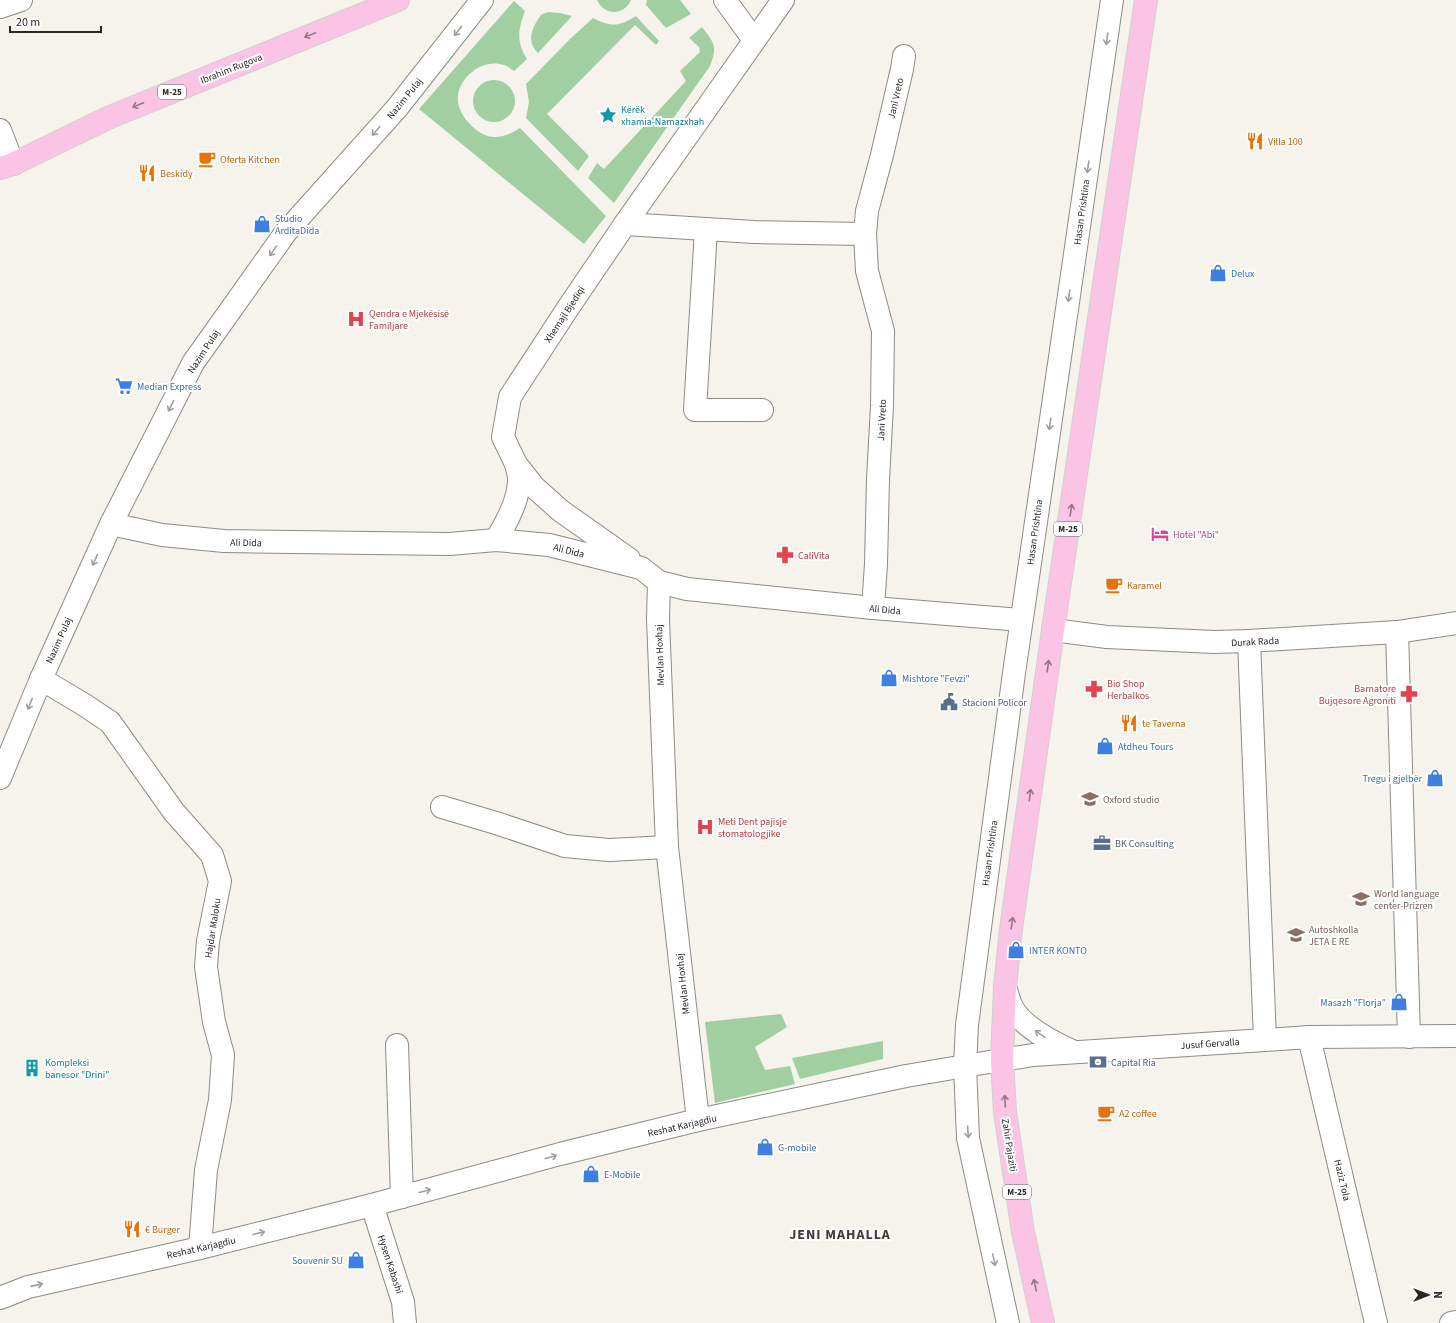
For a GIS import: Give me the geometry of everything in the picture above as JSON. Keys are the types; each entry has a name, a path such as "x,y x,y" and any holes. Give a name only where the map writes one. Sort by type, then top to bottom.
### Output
{"main road":[{"name":"Ibrahim Rugova","path":"7,166 110,117 398,0"},
{"name":"M-25","path":"1002,1060 1005,987 1011,930 1053,630 1146,0"},
{"name":"Zahir Pajaziti","path":"1002,1060 1005,1112 1023,1232 1043,1323"}],"street":[{"path":"0,7 21,0"},
{"name":"Nazim Pulaj","path":"0,778 41,679 111,524 193,363 286,232 397,108 482,0"},
{"path":"725,0 754,40"},
{"name":"Xhemajl Bjediqi","path":"641,568 604,543 562,511 534,487 516,464 503,437 510,398 568,308 625,224 783,0"},
{"name":"Hasan Prishtina","path":"965,1066 971,987 1021,620 1112,0"},
{"name":"Jani Vreto","path":"873,608 882,406 883,331 867,271 865,234 867,211 882,155 904,56"},
{"path":"0,130 7,166"},
{"path":"625,224 754,232 865,234"},
{"path":"706,229 694,410 762,410"},
{"path":"496,540 509,518 516,497 519,479 516,464"},
{"name":"Ali Dida","path":"111,524 162,535 224,542 449,544 496,540 549,545 641,568 659,582 687,589 873,608 1021,620"},
{"name":"Mevlan Hoxhaj","path":"659,582 658,626 667,848 698,1120"},
{"name":"Durak Rada","path":"1053,630 1107,637 1214,642 1249,642 1397,632 1456,623"},
{"path":"1397,632 1409,1037"},
{"path":"1249,642 1265,1040"},
{"name":"Hajdar Maloku","path":"41,679 110,722 174,812 212,855 220,881 208,942 206,967 214,1022 223,1055 220,1100 206,1170 200,1248"},
{"path":"442,807 496,823 564,846 609,850 667,848"},
{"path":"1005,987 1013,1008 1022,1020 1056,1044 1074,1052"},
{"name":"Jusuf Gervalla","path":"965,1066 1033,1055 1310,1037 1456,1036"},
{"name":"Haziz Tola","path":"1310,1037 1376,1323"},
{"path":"397,1045 402,1197"},
{"path":"965,1066 968,1138 1008,1323"},
{"name":"Reshat Karjagdiu","path":"0,1298 28,1287 200,1248 372,1205 560,1154 698,1120 906,1076 965,1066"},
{"name":"Hysen Kabashi","path":"372,1205 403,1302 405,1323"},
{"path":"1451,1323 1456,1322"}],"green space":[{"path":"597,0 631,0 624,9 614,12 604,9"},
{"path":"647,0 680,0 691,14 666,28 646,5"},
{"path":"514,1 525,11 519,35 523,53 527,59 514,71 505,65 496,63 481,66 475,70 464,81 460,88 458,102 460,109 469,123 481,133 488,136 502,136 520,128 606,216 584,244 419,109"},
{"path":"548,12 572,16 538,53 534,48 531,38 533,28 542,14"},
{"path":"636,16 659,41 656,45 635,25 547,114 589,156 578,171 526,118 529,102 526,84 593,18 604,23 619,24"},
{"path":"702,27 714,45 714,54 710,66 614,203 588,178 597,163 604,169 686,81 680,71 700,52 699,47 689,38"},
{"path":"490,80 498,80 506,83 512,89 515,101 512,113 506,119 498,122 490,122 482,119 476,113 473,105 473,97 476,89 482,83"},
{"path":"781,1014 787,1027 755,1047 765,1070 790,1066 795,1084 715,1103 705,1022"},
{"path":"883,1041 883,1059 800,1079 792,1058"}],"place":[{"name":"Kërëk xhamia-Namazxhah","path":"608,115"},
{"name":"Villa 100","path":"1255,141"},
{"name":"Oferta Kitchen","path":"207,159"},
{"name":"Beskidy","path":"147,173"},
{"name":"Studio ArditaDida","path":"262,224"},
{"name":"Delux","path":"1218,273"},
{"name":"Qendra e Mjekësisë Familjare","path":"356,319"},
{"name":"Median Express","path":"124,386"},
{"name":"Hotel \"Abi\"","path":"1160,534"},
{"name":"CaliVita","path":"785,555"},
{"name":"Karamel","path":"1114,585"},
{"name":"Mishtore \"Fevzi\"","path":"889,678"},
{"name":"Bio Shop Herbalkos","path":"1094,689"},
{"name":"Barnatore Bujqesore Agroniti","path":"1409,694"},
{"name":"Stacioni Policor","path":"949,702"},
{"name":"te Taverna","path":"1129,723"},
{"name":"Atdheu Tours","path":"1105,746"},
{"name":"Tregu i gjelbër","path":"1435,778"},
{"name":"Oxford studio","path":"1090,799"},
{"name":"Meti Dent pajisje stomatologjike","path":"705,827"},
{"name":"BK Consulting","path":"1102,843"},
{"name":"World language center-Prizren","path":"1361,899"},
{"name":"Autoshkolla JETA E RE","path":"1296,935"},
{"name":"INTER KONTO","path":"1016,950"},
{"name":"Masazh \"Florja\"","path":"1399,1002"},
{"name":"Capital Ria","path":"1098,1062"},
{"name":"Kompleksi banesor \"Drini\"","path":"32,1068"},
{"name":"A2 coffee","path":"1106,1113"},
{"name":"G-mobile","path":"765,1147"},
{"name":"E-Mobile","path":"591,1174"},
{"name":"€ Burger","path":"132,1229"},
{"name":"Souvenir SU","path":"356,1260"}],"district":[{"name":"JENI MAHALLA","path":"840,1234"}]}
